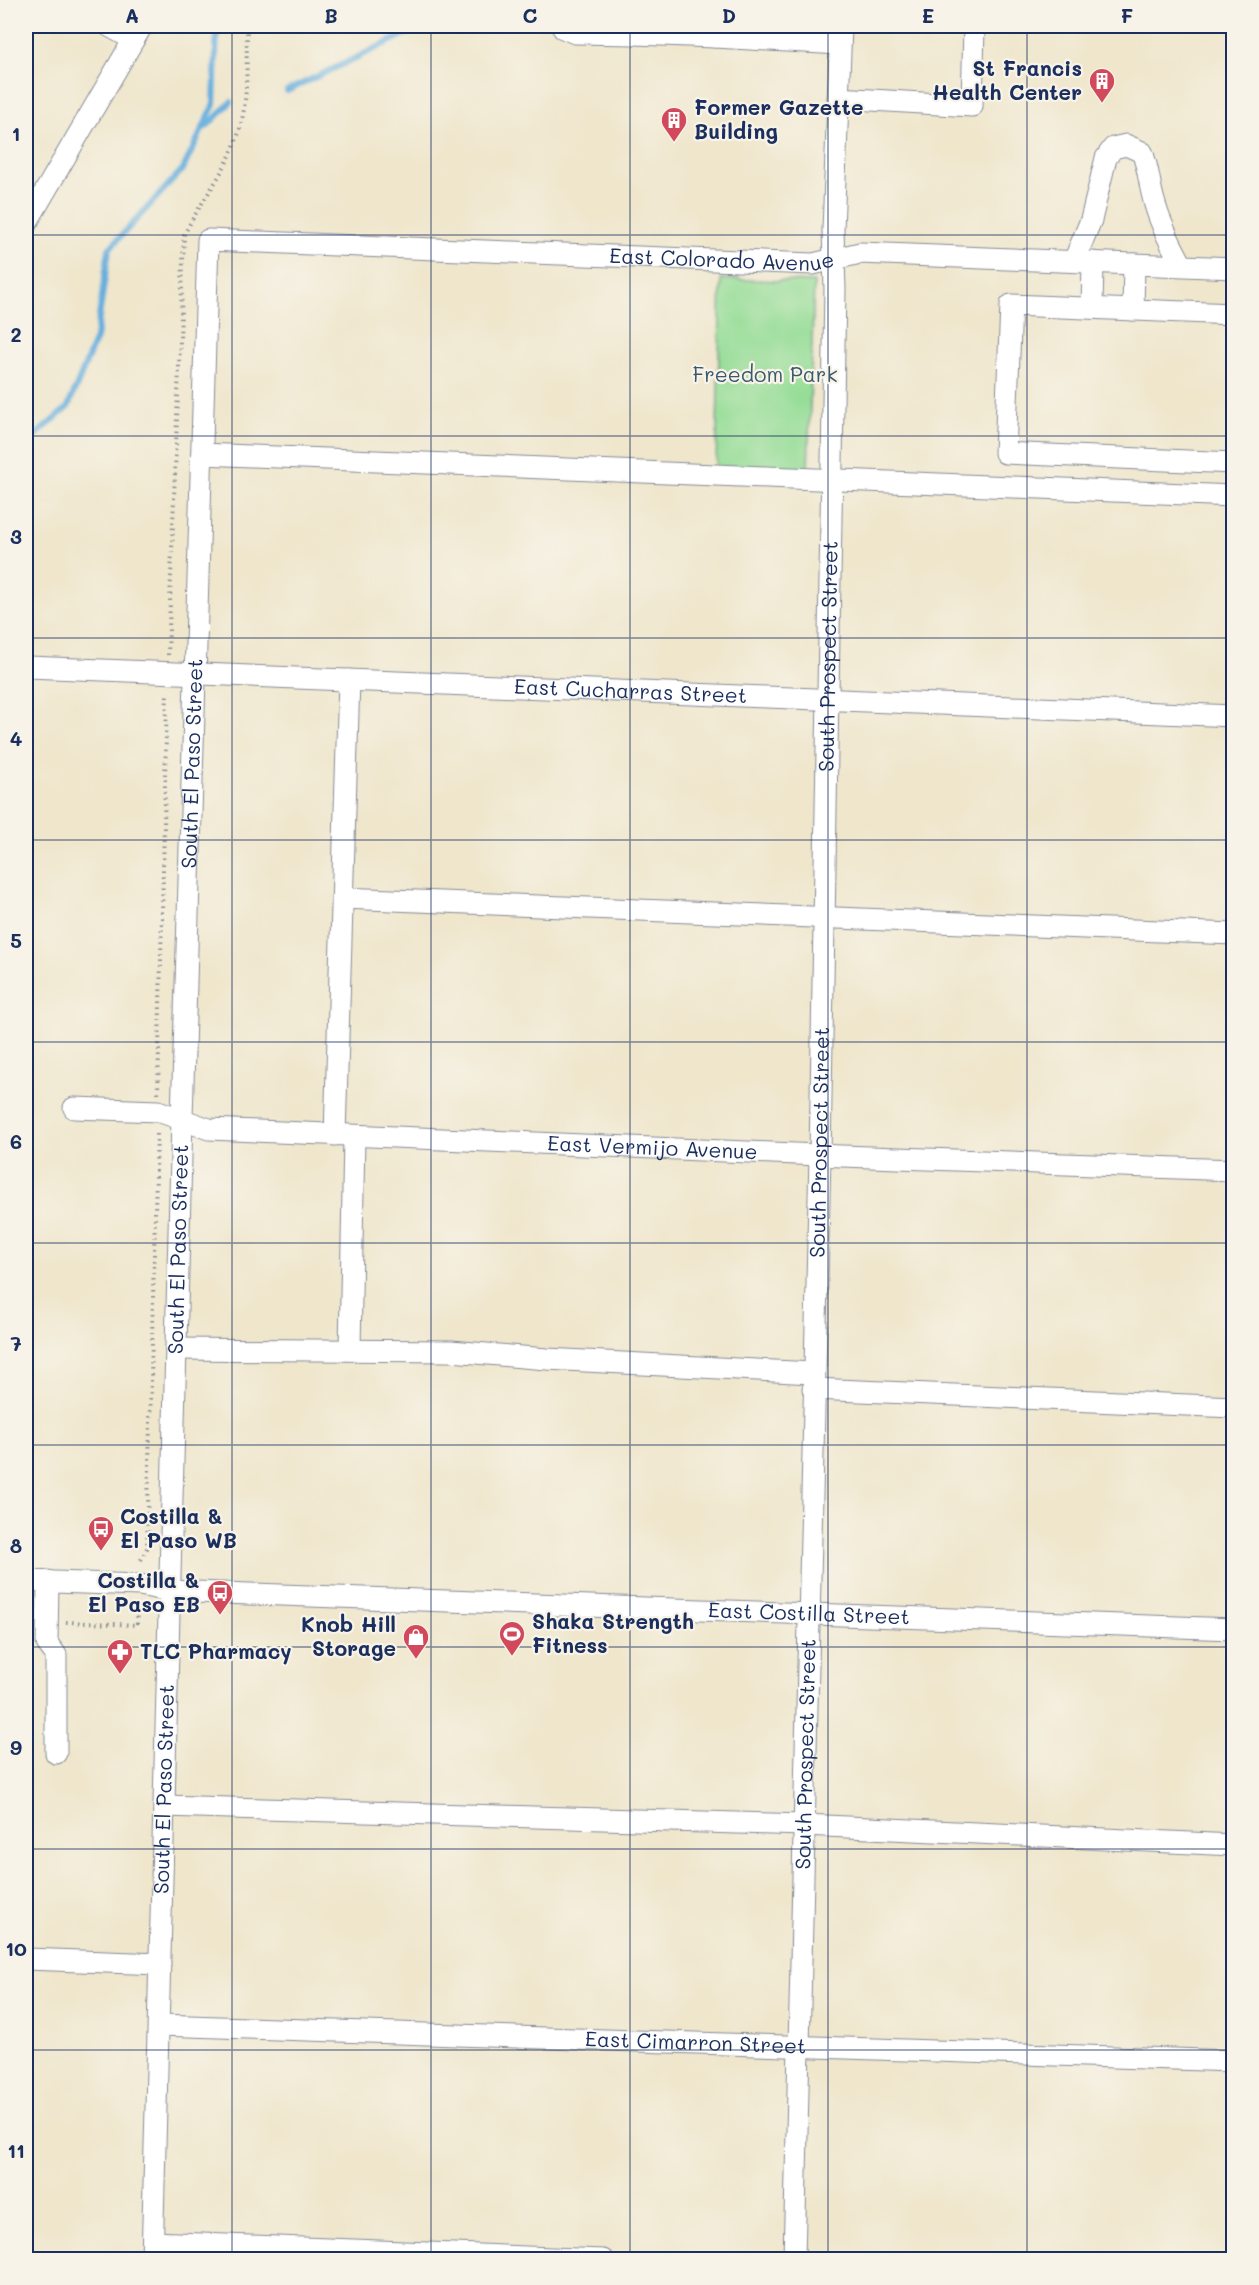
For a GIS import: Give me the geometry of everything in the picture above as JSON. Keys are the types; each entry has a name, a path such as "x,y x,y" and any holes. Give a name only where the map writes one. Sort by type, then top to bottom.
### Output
{"street":[{"path":"109,26 128,36 139,30"},
{"path":"562,26 575,33 634,30 840,35"},
{"path":"838,98 972,106 974,26"},
{"path":"26,224 139,30"},
{"name":"South Prospect Street","path":"794,2259 820,1155 834,258 840,35"},
{"path":"1092,308 1084,261 1106,158 1113,148 1126,145 1142,152 1149,171 1154,201 1169,242 1182,265"},
{"name":"East Colorado Avenue","path":"208,240 813,264 860,253 1233,268"},
{"name":"South El Paso Street","path":"152,2251 208,240"},
{"path":"1133,310 1134,264"},
{"path":"1233,314 1011,305 1005,453 1233,463"},
{"path":"202,454 1233,496"},
{"name":"East Cucharras Street","path":"28,667 1233,716"},
{"path":"349,680 342,898 344,1135 350,1350"},
{"path":"342,898 1233,934"},
{"name":"East Vermijo Avenue","path":"74,1108 158,1111 182,1118 206,1129 1233,1170"},
{"path":"176,1349 451,1351 813,1382 1233,1407"},
{"name":"East Costilla Street","path":"26,1581 140,1585 169,1591 1233,1629"},
{"path":"48,1581 47,1643 56,1655 56,1753"},
{"path":"164,1806 804,1825 1233,1845"},
{"path":"26,1959 160,1964"},
{"name":"East Cimarron Street","path":"159,2025 1233,2061"},
{"path":"152,2251 603,2259"}],"path":[{"path":"47,1621 137,1625 138,1612"}],"green space":[{"name":"Freedom Park","path":"721,279 814,282 808,470 716,468"}],"waterway":[{"path":"26,444 68,407 96,338 109,249 183,169 214,105 217,26"},
{"path":"287,91 422,26"},
{"path":"206,127 231,102"}],"place":[{"name":"St Francis Health Center","path":"1102,104"},
{"name":"Former Gazette Building","path":"674,143"},
{"name":"Costilla & El Paso WB","path":"101,1552"},
{"name":"Costilla & El Paso EB","path":"220,1616"},
{"name":"Shaka Strength Fitness","path":"512,1657"},
{"name":"Knob Hill Storage","path":"416,1660"},
{"name":"TLC Pharmacy","path":"120,1675"}]}
